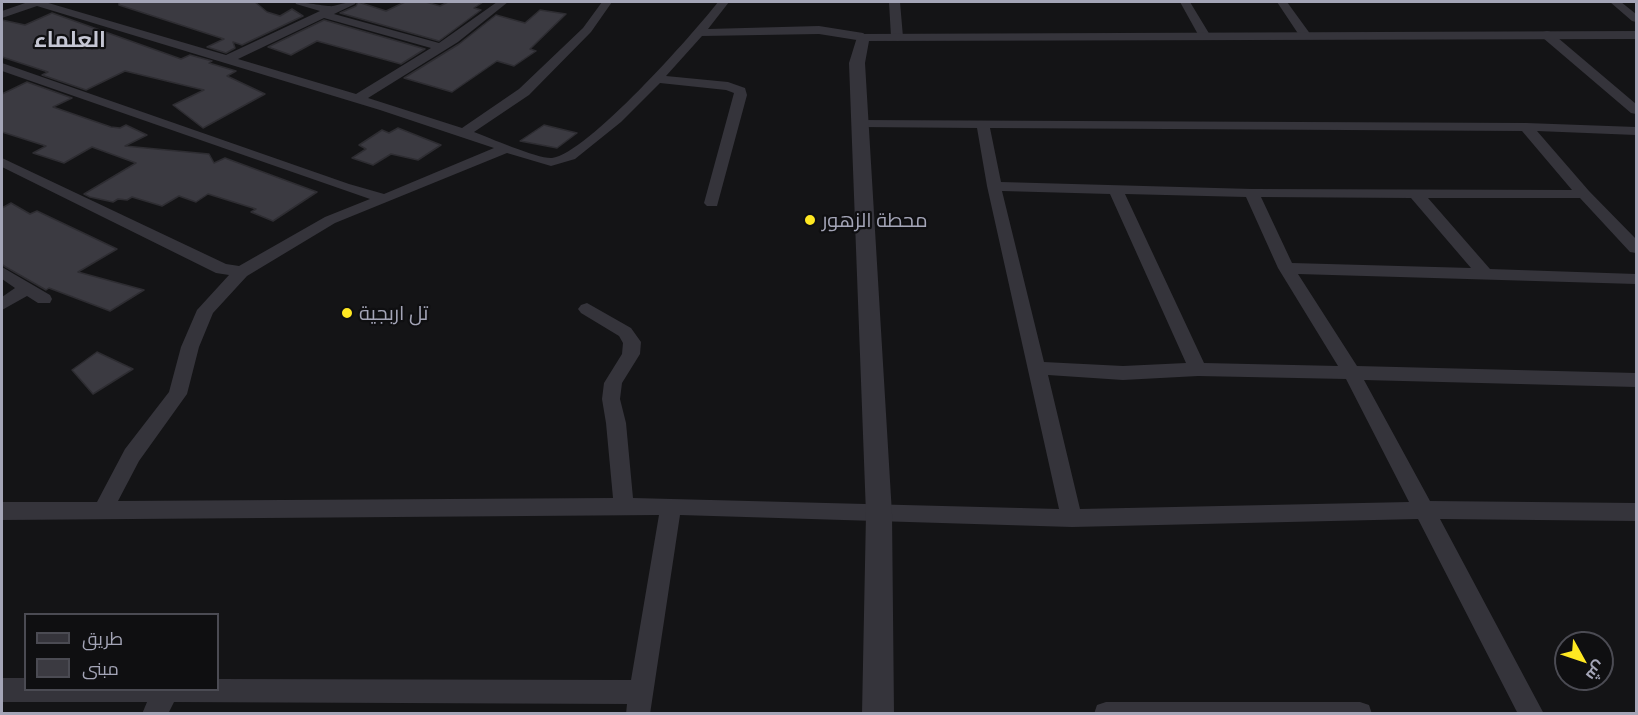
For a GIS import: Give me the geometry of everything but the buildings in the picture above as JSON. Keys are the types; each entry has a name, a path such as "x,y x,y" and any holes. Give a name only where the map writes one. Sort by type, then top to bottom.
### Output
{"street":[{"path":"2,15 36,2 465,132 540,160 555,162 566,160 576,154 658,79 700,33 723,2"},
{"path":"300,2 441,47"},
{"path":"227,59 351,2"},
{"path":"357,99 441,47 503,2"},
{"path":"465,132 524,93 587,30 607,2"},
{"path":"894,2 897,37"},
{"path":"1185,2 1204,35"},
{"path":"1282,2 1305,35"},
{"path":"1615,2 1636,19"},
{"path":"700,33 819,30 863,37 1636,34"},
{"path":"1547,35 1636,110"},
{"path":"863,37 857,63 879,514 879,714"},
{"path":"2,67 344,187 386,199"},
{"path":"658,79 728,86 740,91 741,95 712,203"},
{"path":"861,123 1526,127 1636,131"},
{"path":"983,124 994,186 1072,518"},
{"path":"1526,127 1584,194 1636,248"},
{"path":"103,511 132,455 178,394 190,347 206,310 241,272 330,220 507,148"},
{"path":"2,162 222,269 241,272"},
{"path":"994,186 1252,193 1584,194"},
{"path":"1115,189 1198,369"},
{"path":"1252,193 1286,268 1351,372 1532,714"},
{"path":"1416,194 1485,274"},
{"path":"1286,268 1636,279"},
{"path":"2,272 44,299"},
{"path":"2,304 28,288"},
{"path":"587,309 625,332 632,342 631,354 613,383 611,399 616,423 624,507"},
{"path":"1037,368 1124,373 1198,369 1636,380"},
{"path":"154,714 167,691 640,703 671,506"},
{"path":"2,511 671,506 1072,518 1425,510 1636,512"},
{"path":"2,690 24,690"},
{"path":"1106,714 1360,714"}],"place":[{"name":"محطة الزهور","path":"810,220"},
{"name":"تل اربجية","path":"347,313"}],"district":[{"name":"العلماء","path":"70,40"}]}
